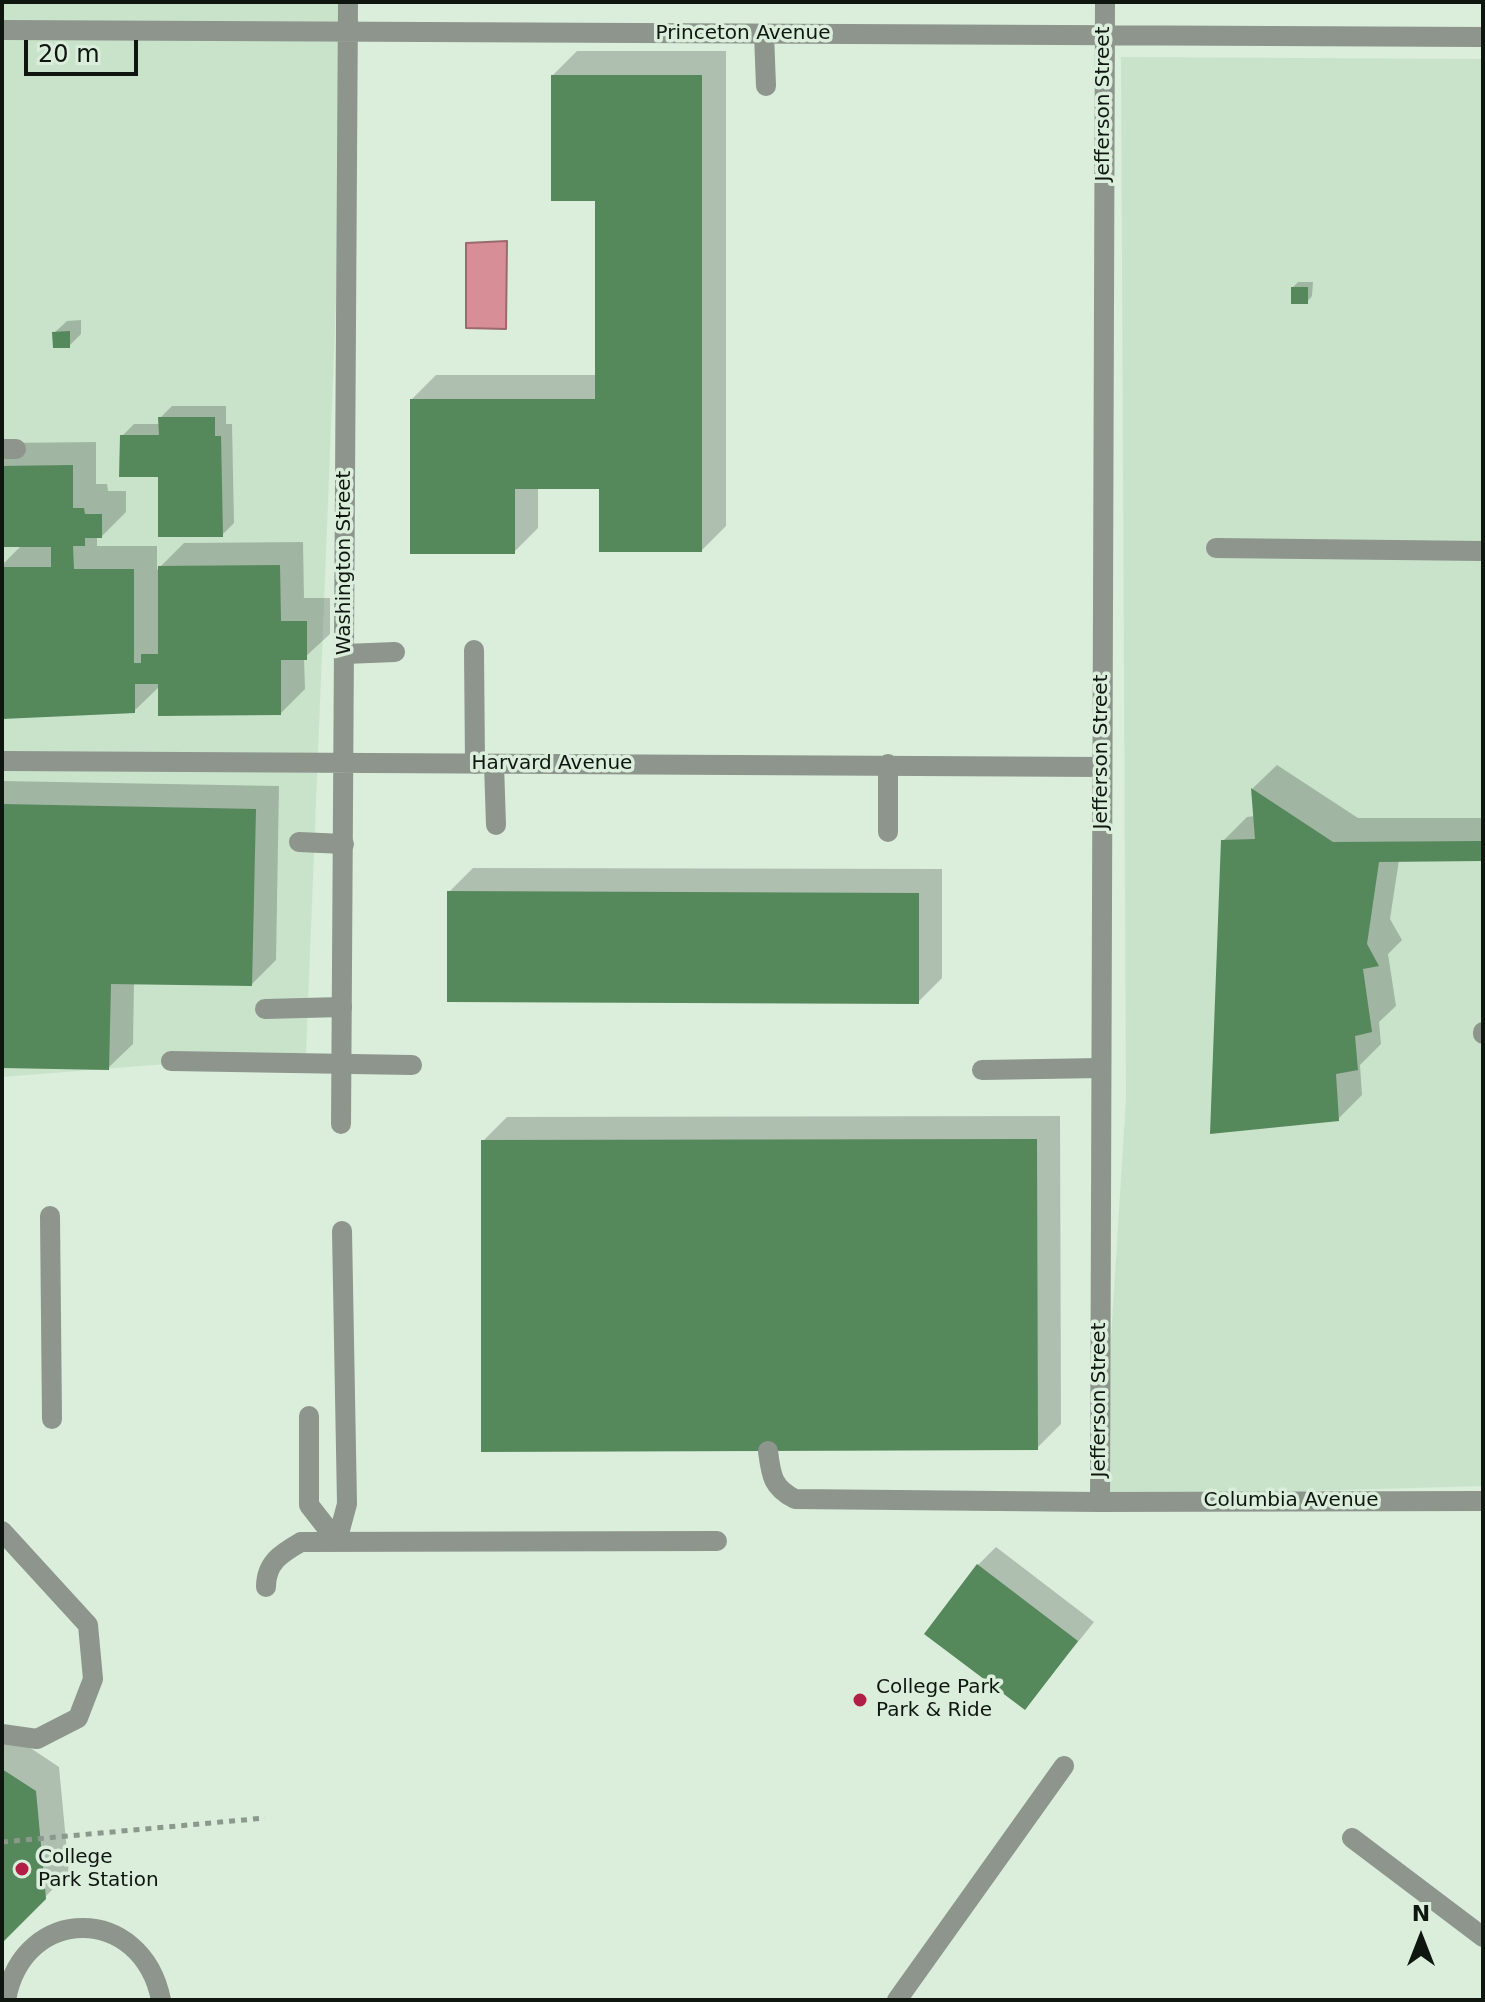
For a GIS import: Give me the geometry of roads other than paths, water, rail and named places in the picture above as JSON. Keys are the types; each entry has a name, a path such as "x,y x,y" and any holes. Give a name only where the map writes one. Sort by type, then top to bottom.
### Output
{"street":[{"name":"Washington Street","path":"341,1124 348,2"},
{"name":"Jefferson Street","path":"1100,1502 1105,2"},
{"name":"Princeton Avenue","path":"2,30 1483,37"},
{"path":"764,34 766,86"},
{"path":"1216,548 1483,551"},
{"path":"474,650 484,764 496,825"},
{"path":"345,654 395,652"},
{"name":"Harvard Avenue","path":"2,761 1102,767"},
{"path":"888,764 888,832"},
{"path":"299,842 344,844"},
{"path":"265,1009 342,1007"},
{"path":"171,1061 412,1065"},
{"path":"982,1070 1101,1068"},
{"path":"50,1216 52,1419"},
{"path":"337,1541 347,1504 342,1231"},
{"path":"309,1416 309,1505 337,1541"},
{"name":"Columbia Avenue","path":"768,1451 771,1479 779,1491 795,1499 1483,1501"},
{"path":"2,1531 88,1625 93,1679 78,1718 37,1739 2,1734"},
{"path":"266,1587 266,1575 278,1555 301,1542 717,1541"},
{"path":"897,2000 1064,1766"},
{"path":"1352,1838 1483,1937"},
{"path":"6,2000 9,1979 22,1956 44,1938 69,1929 96,1928 121,1937 142,1954 157,1977 161,2000"}],"place":[{"name":"College Park Park & Ride","path":"860,1700"},
{"name":"College Park Station","path":"22,1869"}]}
